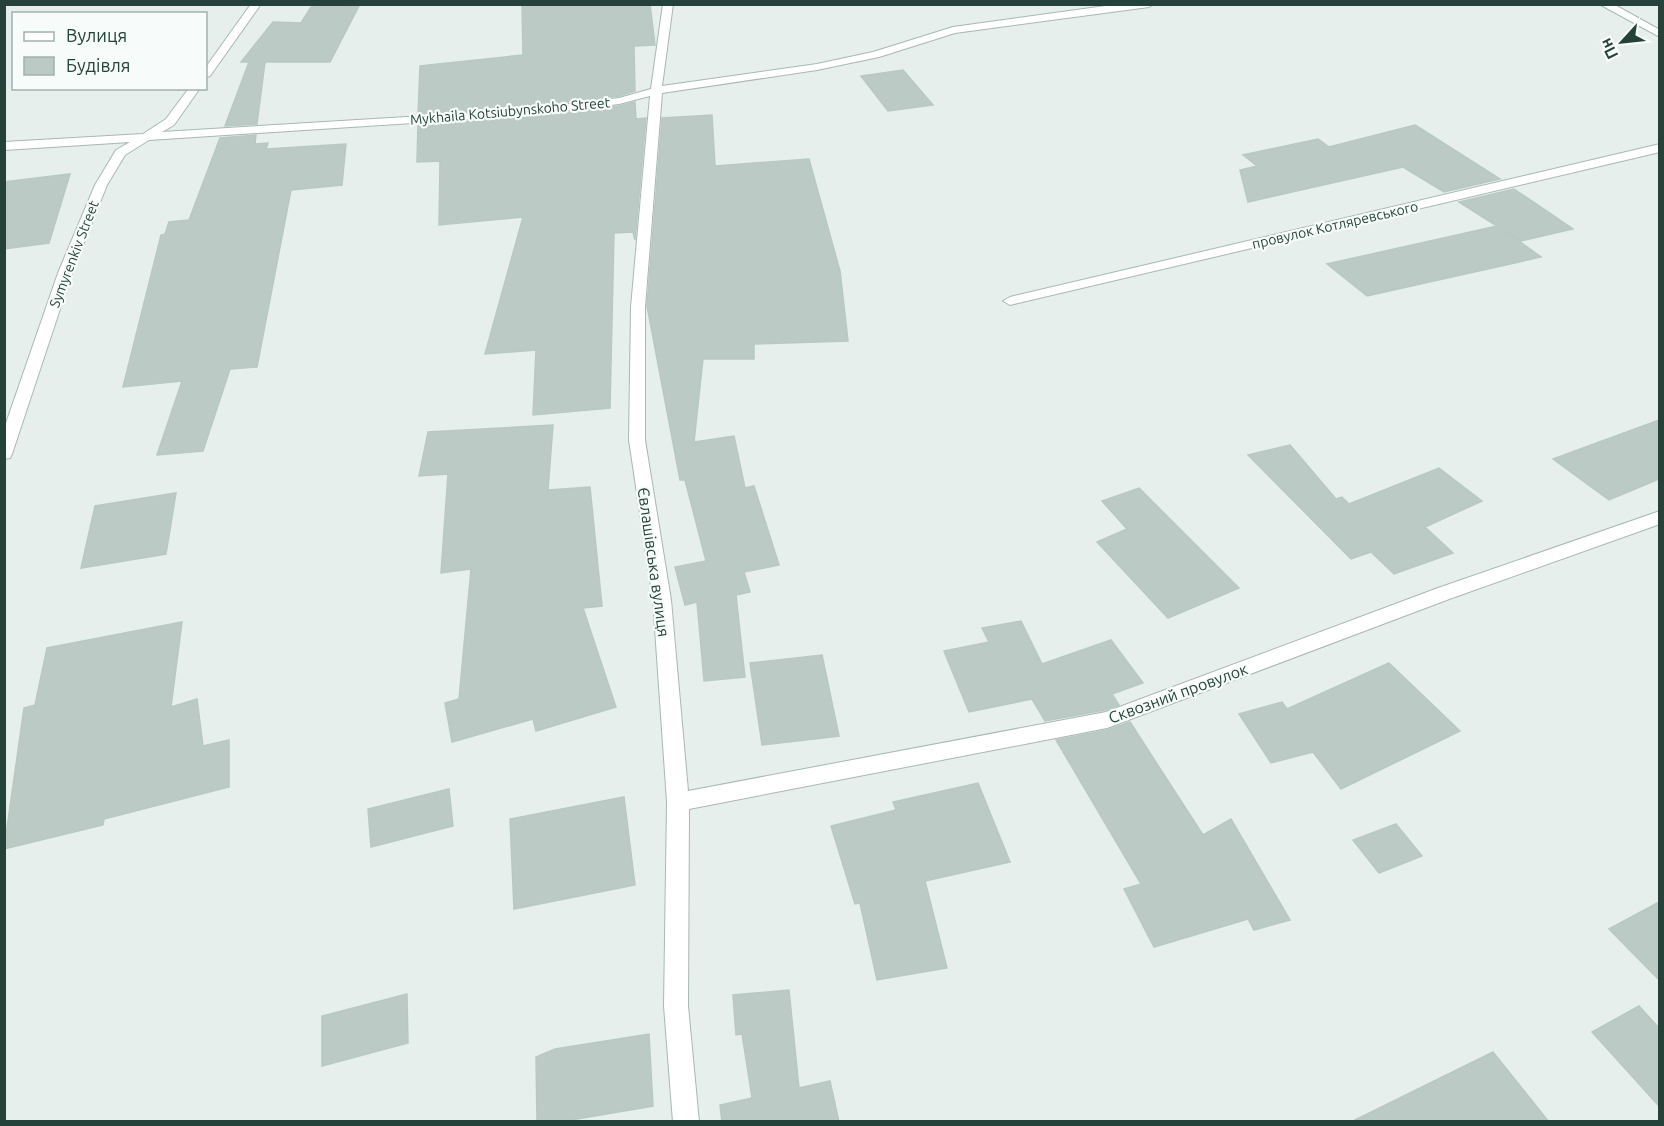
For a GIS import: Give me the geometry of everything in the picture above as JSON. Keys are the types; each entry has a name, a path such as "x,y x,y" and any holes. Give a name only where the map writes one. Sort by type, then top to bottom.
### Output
{"street":[{"path":"207,73 256,4"},
{"name":"Євлашівська вулиця","path":"668,4 656,91 638,307 637,440 662,600 678,802 676,1006 686,1122"},
{"name":"Mykhaila Kotsiubynskoho Street","path":"4,146 521,113 619,101 676,86 817,67 863,58 953,30 1149,4"},
{"path":"1604,4 1659,34"},
{"name":"Symyrenkiv Street","path":"4,454 65,273 102,185 120,153 170,122 194,90"},
{"name":"провулок Котляревського","path":"1010,301 1659,148"},
{"name":"Сквозний провулок","path":"678,802 1107,720 1445,593 1659,517"}],"building":[{"path":"522,4 650,4 655,45 634,46 635,91 619,96 521,108 418,114 420,66 523,55"},
{"path":"359,6 330,62 265,62 257,124 225,126 249,62 241,62 273,22 301,23 311,7"},
{"path":"903,70 933,105 888,111 861,76"},
{"path":"635,102 636,119 646,118 635,240 633,232 614,233 610,408 533,415 536,350 485,354 523,217 439,225 440,161 417,162 418,125 521,118"},
{"path":"712,115 715,166 809,159 840,271 848,341 754,344 754,359 703,359 694,442 734,436 745,488 754,486 779,565 744,572 750,592 736,595 745,677 704,681 697,602 685,605 675,567 706,561 685,480 680,480 647,306 662,118"},
{"path":"1415,125 1500,179 1444,192 1403,167 1248,202 1240,170 1257,166 1243,155 1318,139 1329,147"},
{"path":"256,135 255,144 268,143 266,149 346,144 342,185 291,190 257,367 230,369 203,451 157,455 182,381 123,387 161,235 165,234 169,222 189,220 220,138"},
{"path":"70,174 49,243 4,249 4,182"},
{"path":"1514,189 1573,229 1521,241 1504,230 1541,257 1367,296 1327,264 1497,226 1459,202"},
{"path":"1659,420 1659,479 1609,500 1553,459"},
{"path":"553,425 548,490 590,487 602,606 583,608 616,707 536,731 533,719 452,742 445,703 459,699 471,569 441,573 448,474 419,476 428,432"},
{"path":"1290,445 1336,499 1342,497 1349,504 1439,468 1482,501 1425,527 1453,553 1394,574 1371,552 1351,559 1248,455"},
{"path":"1139,488 1239,588 1168,618 1097,542 1127,529 1102,501"},
{"path":"176,493 166,554 81,568 95,506"},
{"path":"1021,621 1042,664 1111,640 1143,683 1112,694 1119,705 1105,710 1045,721 1032,699 969,712 944,651 989,642 982,628"},
{"path":"182,622 171,707 197,699 203,746 229,740 229,787 104,819 103,825 4,849 24,708 35,705 47,648"},
{"path":"822,655 839,736 762,745 750,663"},
{"path":"1389,663 1460,731 1341,789 1313,752 1271,763 1239,714 1282,702 1287,709"},
{"path":"1130,722 1203,835 1231,819 1290,920 1254,930 1248,919 1154,947 1124,889 1141,884 1056,740 1107,730"},
{"path":"978,783 1010,862 925,881 947,968 877,980 860,903 855,904 831,826 896,810 893,802"},
{"path":"449,789 453,826 371,847 368,809"},
{"path":"624,797 635,885 514,909 510,819"},
{"path":"1396,824 1422,856 1379,873 1353,840"},
{"path":"1659,902 1659,980 1609,929"},
{"path":"789,990 799,1088 830,1081 839,1122 722,1122 720,1105 752,1098 742,1034 736,1035 733,995"},
{"path":"407,994 408,1043 322,1066 322,1016"},
{"path":"1639,1006 1659,1028 1659,1106 1592,1032"},
{"path":"649,1034 653,1106 559,1122 537,1122 536,1057 555,1049"},
{"path":"1493,1052 1549,1122 1351,1122"}]}
